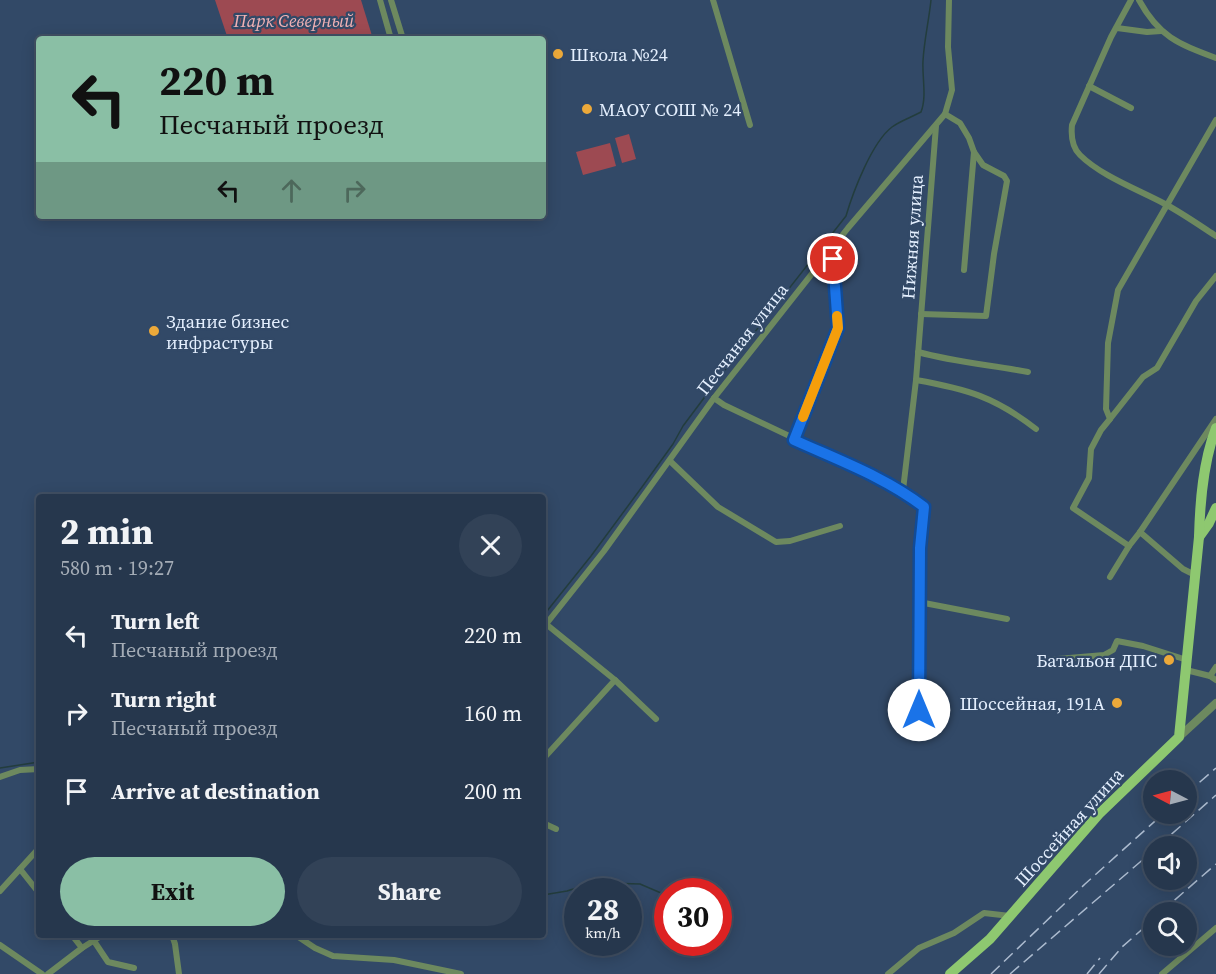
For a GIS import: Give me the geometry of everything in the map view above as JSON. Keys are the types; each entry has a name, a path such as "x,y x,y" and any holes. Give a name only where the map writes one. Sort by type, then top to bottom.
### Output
{"main road":[{"path":"1179,737 1200,507 1207,456 1216,428"},
{"path":"1199,537 1216,508"},
{"name":"Шоссейная улица","path":"950,974 990,939 1099,814 1179,737"}],"street":[{"path":"380,0 390,35 399,29"},
{"path":"391,0 402,36"},
{"path":"713,0 750,125"},
{"name":"Песчаная улица","path":"546,625 604,551 714,398 833,248 945,114 952,90 948,47 949,0"},
{"path":"1131,0 1072,125 1071,134 1074,146 1080,155 1118,181 1167,205 1216,236"},
{"path":"1138,0 1161,31 1179,45 1216,58"},
{"path":"1117,28 1147,32 1161,31"},
{"path":"1089,86 1131,108"},
{"path":"921,314 986,316 1007,181 1004,176 983,165 960,123 945,114"},
{"path":"1110,419 1106,409 1107,344 1118,290 1216,120"},
{"name":"Нижняя улица","path":"903,490 916,380 936,124"},
{"path":"964,270 974,152"},
{"path":"794,440 838,328 833,248"},
{"path":"1129,546 1073,508 1089,478 1091,449 1101,430 1143,377 1157,368 1196,301 1216,276"},
{"path":"918,352 945,359 1028,372"},
{"path":"916,380 952,386 991,399 1012,410 1036,429"},
{"path":"714,398 794,440 903,490 924,507 920,548 919,710"},
{"path":"1110,577 1216,419"},
{"path":"670,461 718,507 776,542 790,541 840,526"},
{"path":"1140,532 1182,569 1195,575"},
{"path":"919,602 1007,619"},
{"name":"Песчаная улица","path":"546,627 615,680 656,719"},
{"path":"1046,660 1104,655 1113,650 1117,641 1143,646 1213,678 1216,667"},
{"path":"546,756 615,680"},
{"path":"1179,737 1216,703"},
{"path":"0,777 20,770 36,769"},
{"path":"546,824 556,829"},
{"path":"0,891 36,851"},
{"path":"20,869 36,890"},
{"path":"888,974 919,948 954,933 984,913 1011,916"},
{"path":"1162,974 1216,928"},
{"path":"74,938 82,948"},
{"path":"48,974 98,938"},
{"path":"173,938 179,974"},
{"path":"300,938 333,956 394,960 461,974"},
{"path":"94,941 108,962 134,968"},
{"path":"1,948 42,974"}],"green space":[{"name":"Парк Северный","path":"215,0 361,0 372,36 227,36"},
{"path":"629,134 636,159 622,163 615,138"},
{"path":"610,143 616,166 583,175 576,152"}],"waterway":[{"path":"546,612 591,556 725,370 846,216 864,168 877,144 892,127 921,112 924,93 924,53 931,0"},
{"path":"0,768 36,762"},
{"path":"546,894 589,884 606,883 640,884 654,890"}],"railway":[{"path":"1197,784 1216,768"},
{"path":"1169,836 1216,795"},
{"path":"991,974 1152,824"},
{"path":"1010,974 1143,859"},
{"path":"1172,902 1216,864"},
{"path":"1099,974 1122,947 1143,929"},
{"path":"1087,974 1100,958"}],"slow traffic":[{"path":"803,417 838,328 837,316"}],"place":[{"name":"Школа №24","path":"558,54"},
{"name":"МАОУ СОШ № 24","path":"587,109"},
{"name":"Здание бизнес инфрастуры","path":"154,331"},
{"name":"Батальон ДПС","path":"1169,660"},
{"name":"Шоссейная, 191А","path":"1117,703"}],"route":[{"path":"833,259 838,328 794,440 903,490 924,507 920,548 919,710"}]}
